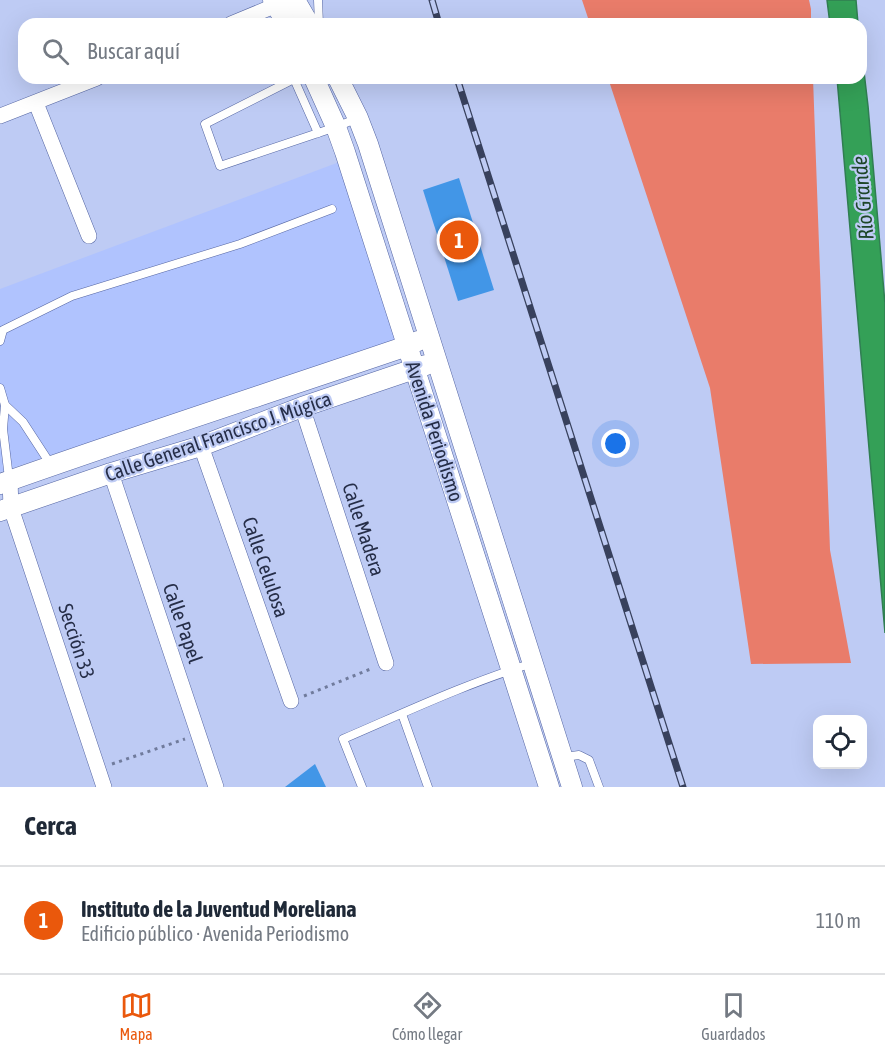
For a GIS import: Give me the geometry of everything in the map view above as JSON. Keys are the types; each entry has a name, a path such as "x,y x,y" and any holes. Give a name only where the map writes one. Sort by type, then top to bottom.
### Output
{"street":[{"path":"245,18 284,1"},
{"path":"284,1 285,18"},
{"path":"284,1 302,18"},
{"path":"0,116 82,84"},
{"name":"Avenida Periodismo","path":"304,84 327,130 407,346 549,787"},
{"name":"Avenida Periodismo","path":"341,84 368,144 572,787"},
{"path":"36,103 89,236"},
{"name":"Calle General Francisco J. Múgica","path":"5,482 407,346 428,335"},
{"name":"Calle General Francisco J. Múgica","path":"5,509 111,473 201,446 302,407 437,362"},
{"name":"Calle Madera","path":"302,407 386,663"},
{"name":"Calle Celulosa","path":"201,446 291,701"},
{"name":"Calle Papel","path":"111,473 216,787"},
{"name":"Sección 33","path":"5,482 5,509 104,787"}],"lane":[{"path":"318,0 319,18"},
{"path":"288,84 205,124 220,166 358,118"},
{"path":"0,341 3,330 72,296 240,244 332,209"},
{"path":"0,388 4,405 5,482"},
{"path":"4,405 22,422 51,465"},
{"path":"362,787 344,739 456,689 532,663"},
{"path":"402,714 428,787"},
{"path":"543,766 562,758 579,755 589,760 599,787"}],"path":[{"path":"291,701 386,663"},
{"path":"98,768 198,734"}],"shaded area":[{"path":"582,0 809,0 811,9 811,18 588,18"},
{"path":"610,84 813,84 830,550 851,663 751,664 710,388"},
{"path":"342,161 400,339 0,472 0,289"}],"water":[{"path":"827,0 856,0 858,18 829,18"},
{"name":"Río Grande","path":"838,84 865,84 868,106 885,304 885,633"}],"building":[{"path":"459,178 494,290 458,301 423,190"},
{"path":"315,764 326,787 285,787"}],"railway":[{"path":"432,0 437,18"},
{"path":"459,84 683,787"}],"place":[{"name":"Instituto de la Juventud Moreliana","path":"459,240"}]}
